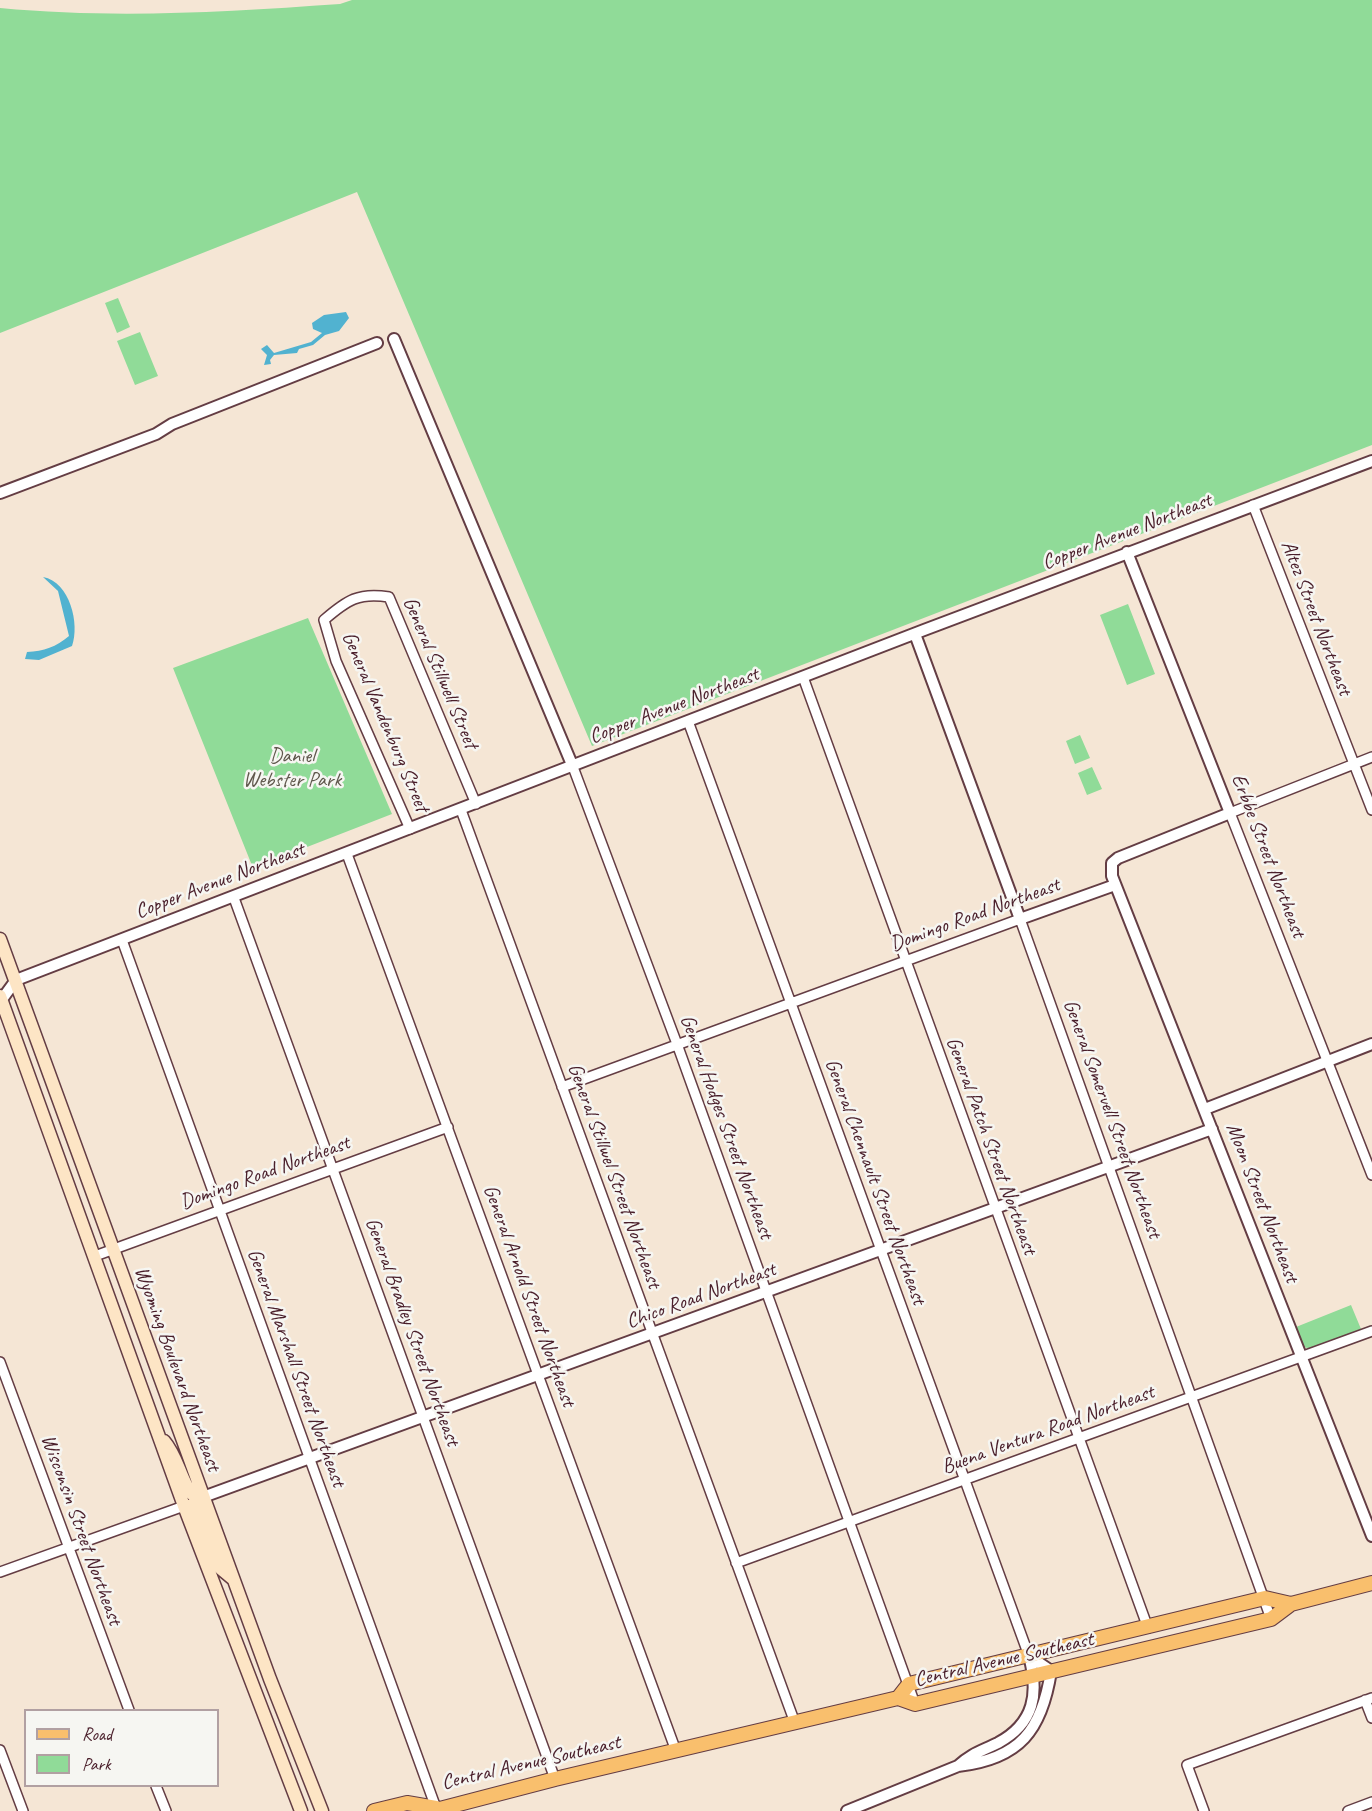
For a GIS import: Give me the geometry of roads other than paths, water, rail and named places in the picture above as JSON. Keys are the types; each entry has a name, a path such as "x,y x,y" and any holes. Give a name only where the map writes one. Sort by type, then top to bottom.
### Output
{"main road":[{"name":"Wyoming Boulevard Northeast","path":"0,939 203,1497 322,1811"},
{"name":"Wyoming Boulevard Northeast","path":"1,1000 184,1506 301,1811"},
{"path":"159,1436 174,1452 190,1493 196,1498 203,1497"},
{"path":"184,1506 197,1508 221,1569 234,1580"},
{"name":"Central Avenue Southeast","path":"434,1809 898,1698 915,1704 1271,1619 1291,1604 1372,1583"},
{"path":"898,1698 909,1684 1265,1598 1291,1604"},
{"path":"374,1811 407,1803 434,1809"}],"street":[{"path":"394,339 573,767"},
{"path":"0,493 155,435 172,424 377,343"},
{"name":"Copper Avenue Northeast","path":"16,980 1128,552 1372,461"},
{"name":"Altez Street Northeast","path":"1253,505 1372,810"},
{"name":"Erbbe Street Northeast","path":"1128,552 1372,1175"},
{"name":"General Stillwell Street","path":"345,602 370,594 389,597 477,804"},
{"name":"General Vandenburg Street","path":"345,602 324,620 336,661 410,829"},
{"name":"General Somervell Street Northeast","path":"915,634 1020,919 1271,1619"},
{"name":"General Patch Street Northeast","path":"803,677 1148,1628"},
{"name":"General Chennault Street Northeast","path":"688,721 1029,1656"},
{"path":"1116,885 1111,867 1118,858 1372,757"},
{"name":"General Hodges Street Northeast","path":"573,767 677,1044 915,1704"},
{"name":"General Stillwel Street Northeast","path":"461,810 795,1723"},
{"name":"General Arnold Street Northeast","path":"347,854 676,1751"},
{"name":"Domingo Road Northeast","path":"562,1087 1116,885"},
{"name":"Moon Street Northeast","path":"1116,885 1372,1536"},
{"name":"General Bradley Street Northeast","path":"234,898 555,1779"},
{"name":"General Marshall Street Northeast","path":"122,940 310,1458 434,1809"},
{"path":"1,1000 16,980"},
{"path":"1206,1109 1372,1044"},
{"name":"Domingo Road Northeast","path":"95,1256 448,1127"},
{"name":"Chico Road Northeast","path":"203,1497 1212,1129"},
{"name":"Buena Ventura Road Northeast","path":"736,1563 1080,1439 1192,1396 1302,1359 1372,1331"},
{"name":"Wisconsin Street Northeast","path":"0,1362 129,1709"},
{"path":"0,1572 184,1506"},
{"path":"847,1811 958,1766 974,1764 1024,1741 1042,1712 1051,1671 1029,1656"},
{"path":"958,1766 972,1753 1009,1737 1021,1725 1029,1712 1035,1692 1034,1675 1029,1656"},
{"path":"1204,1811 1187,1766 1369,1699 1372,1718"},
{"path":"0,1750 22,1811"},
{"path":"157,1787 166,1811"},
{"path":"1348,1811 1372,1802"}],"water":[{"path":"346,312 349,318 339,331 325,335 313,345 299,349 297,353 274,355 270,360 271,364 264,365 267,355 261,349 267,345 274,353 311,342 322,333 313,329 312,323 324,315"},
{"path":"43,577 52,580 66,595 71,605 75,627 74,637 72,646 39,660 25,659 27,652 50,648 69,636 58,591"}],"park label":[{"name":"Daniel Webster Park","path":"292,768"}]}
